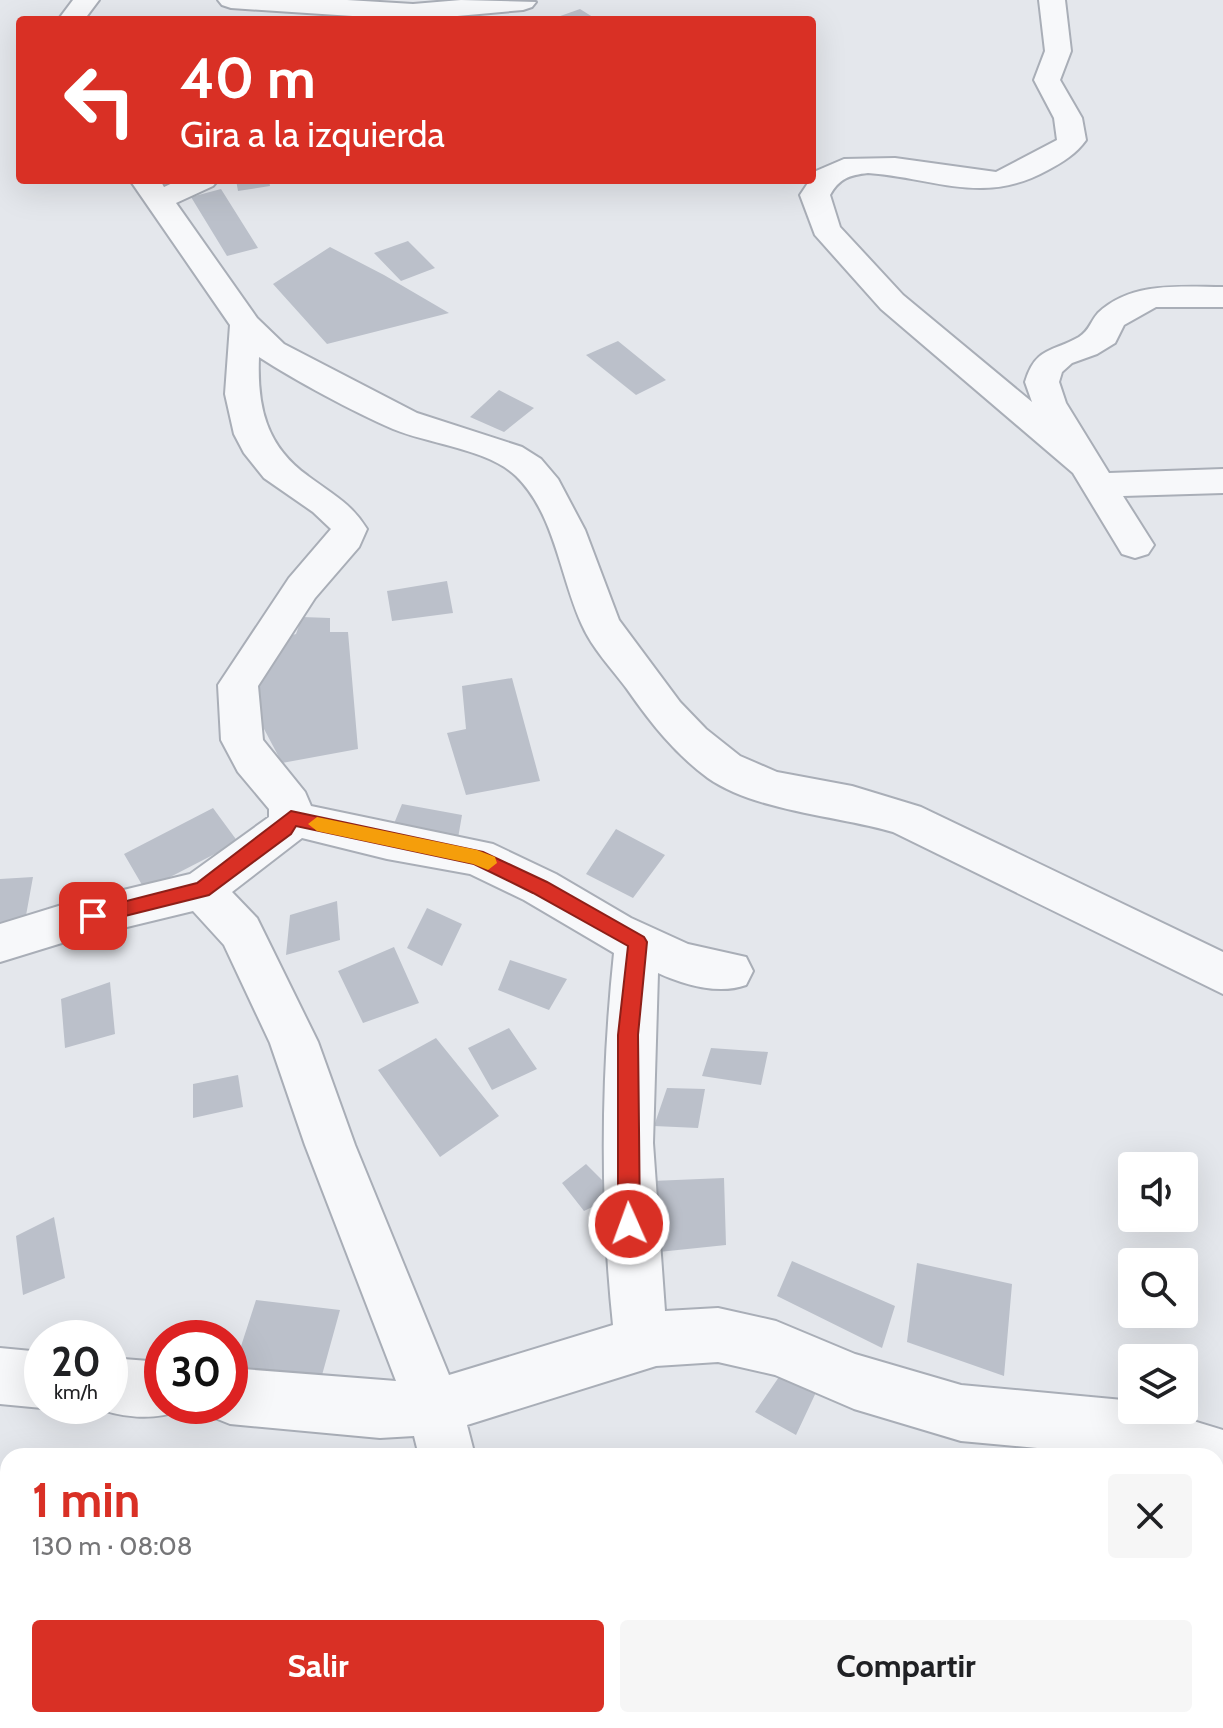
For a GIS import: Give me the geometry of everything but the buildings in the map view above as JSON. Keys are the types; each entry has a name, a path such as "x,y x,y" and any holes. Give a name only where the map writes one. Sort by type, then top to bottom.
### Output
{"street":[{"path":"231,0 413,12 523,2"},
{"path":"1052,0 1058,51 1047,80 1068,118 1072,140 1067,146 1006,179 995,181 865,165 843,166 825,175 815,195 826,229 892,302 1091,475 1223,481"},
{"path":"183,184 153,190 246,325 272,351 405,421 510,455 528,467 545,487 567,530 601,625 666,713 691,740 725,768 771,788 852,803 906,819 1223,974"},
{"path":"1135,545 1049,403 1042,382 1046,368 1060,356 1103,336 1110,320 1151,297 1223,297"},
{"path":"0,943 65,923 202,890 285,829 291,818 290,804 253,761 242,740 238,685 302,588 346,538 349,529 335,510 293,483 262,456 245,422 239,377 246,325"},
{"path":"291,818 387,841 477,857 683,963 730,971"},
{"path":"202,890 241,932 294,1042 330,1145 441,1432"},
{"path":"638,942 628,1035 627,1178 630,1247 642,1344"},
{"path":"248,1398 380,1410 441,1432 656,1339 718,1335 776,1348 854,1381 961,1413 1164,1448"},
{"path":"0,1376 24,1378"}],"slow traffic":[{"path":"317,824 387,841 477,857 488,863"}],"route":[{"path":"93,916 202,890 285,829 291,818 387,841 477,857 540,887 615,932 638,942 628,1035 629,1224"}]}
